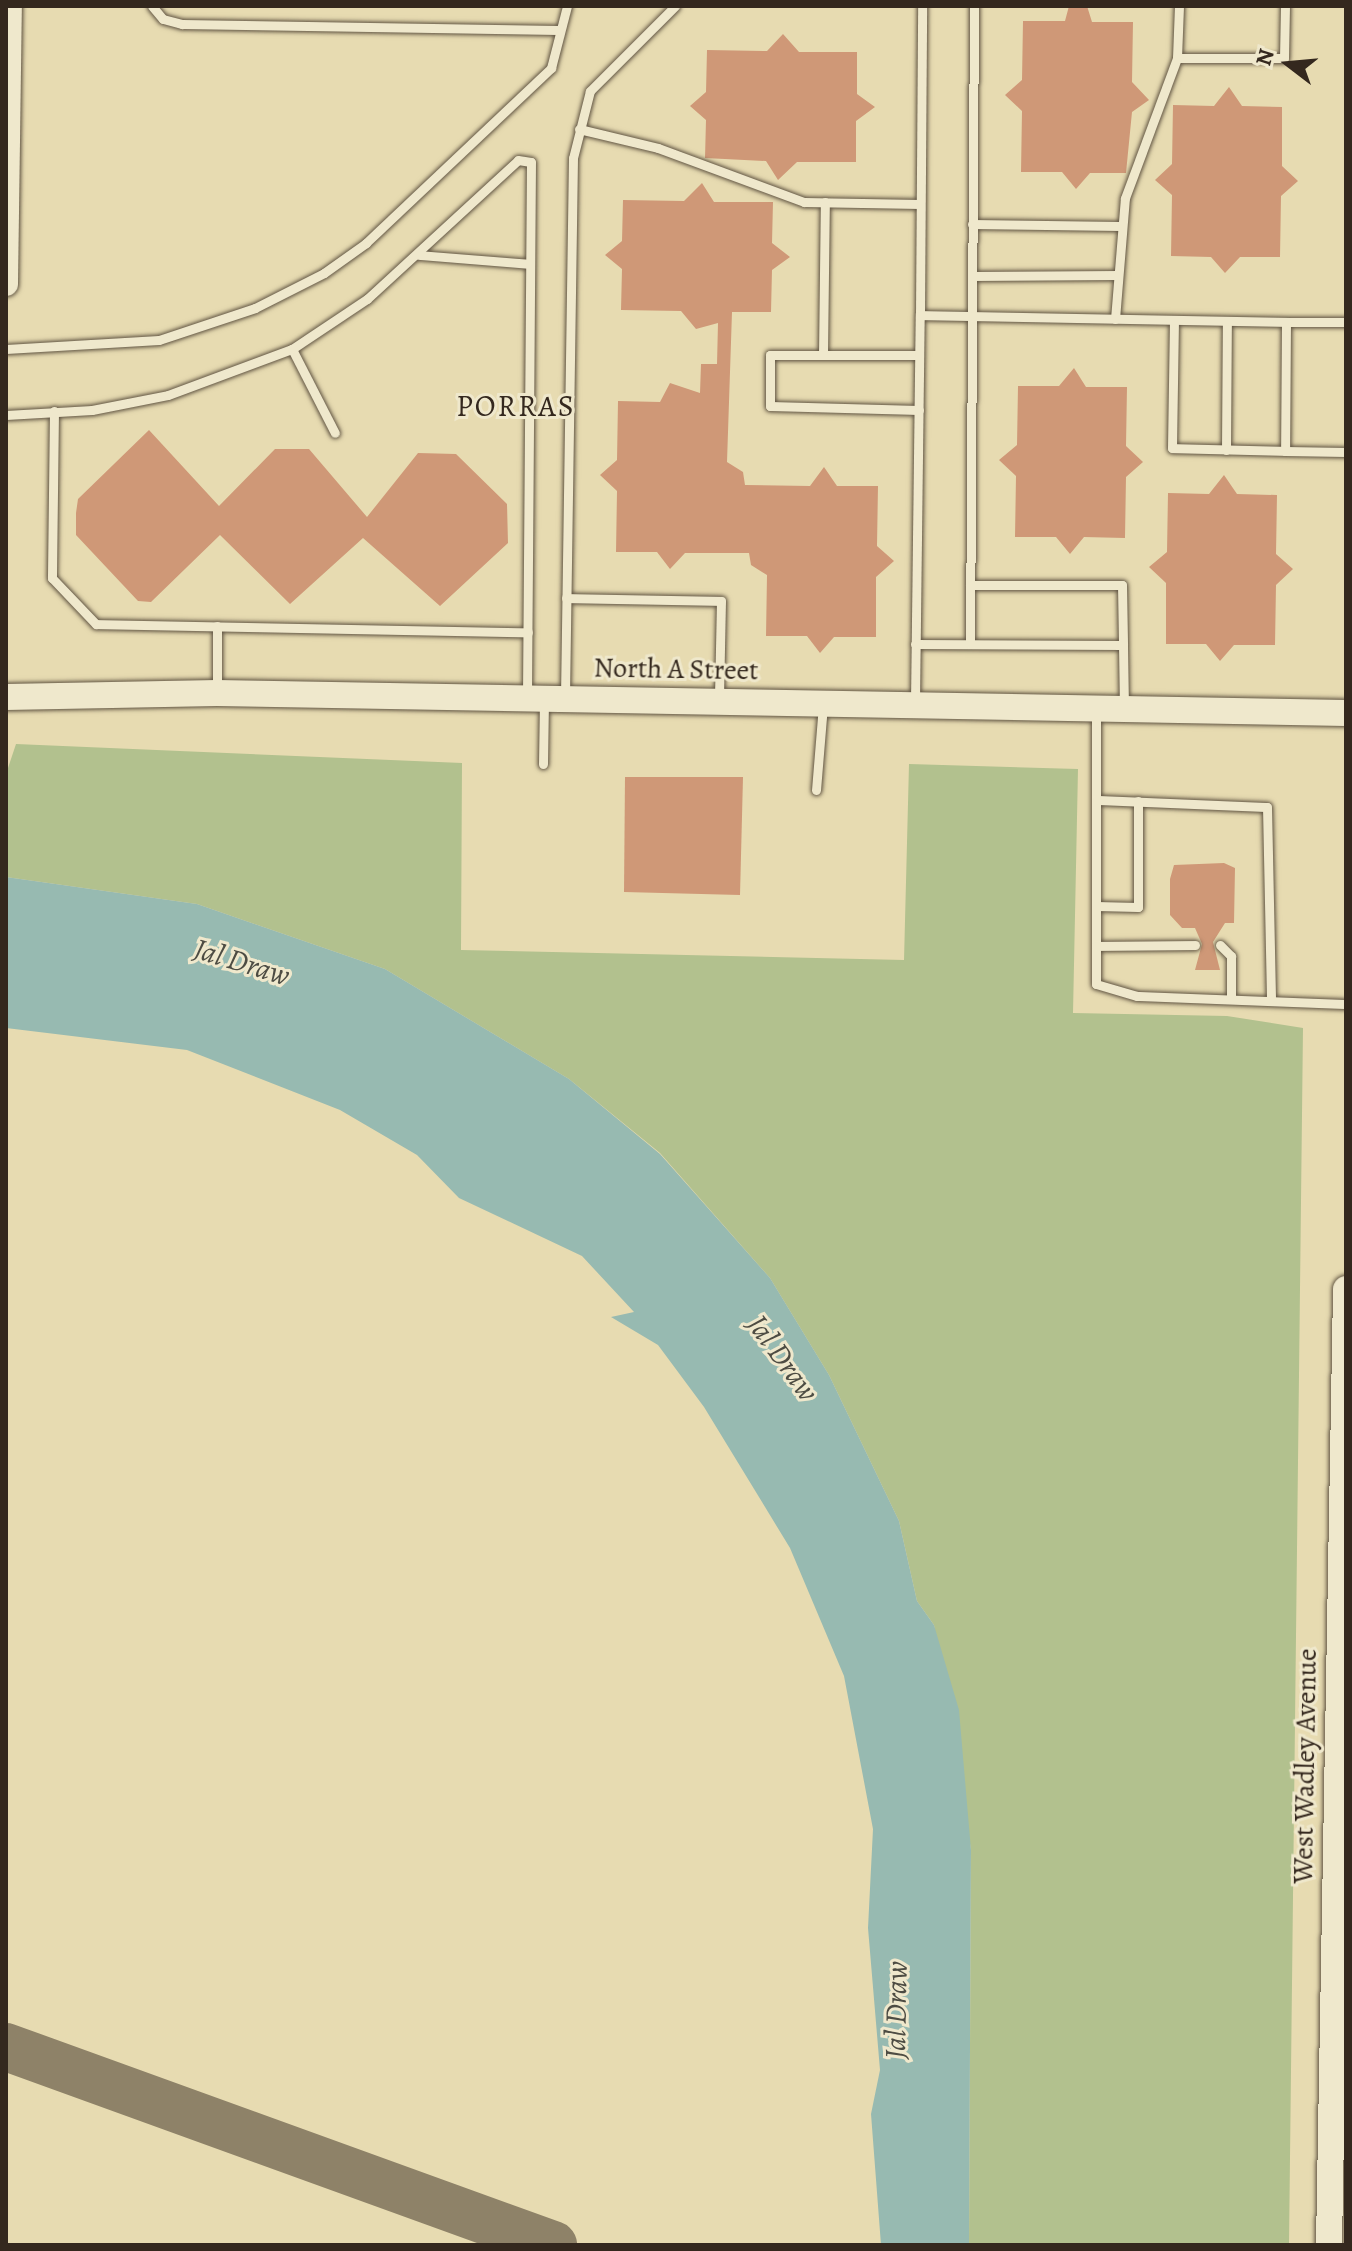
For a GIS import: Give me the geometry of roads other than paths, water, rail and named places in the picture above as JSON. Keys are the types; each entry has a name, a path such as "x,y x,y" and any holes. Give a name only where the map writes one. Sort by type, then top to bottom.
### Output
{"main road":[{"name":"North A Street","path":"6,697 217,693 1346,713"},
{"name":"West Wadley Avenue","path":"1329,2245 1346,1289"}],"street":[{"path":"6,284 10,6"}],"lane":[{"path":"152,6 163,19 182,24 558,30"},
{"path":"6,349 159,340 307,283 366,243 551,68 558,30 567,6"},
{"path":"543,764 545,699 566,598 573,158 590,91 675,6"},
{"path":"914,704 922,6"},
{"path":"970,644 974,6"},
{"path":"1115,319 1120,226 1177,58 1179,6"},
{"path":"1177,58 1284,58 1285,6"},
{"path":"579,129 825,202 920,204"},
{"path":"6,415 168,395 292,349 419,255 518,160 531,162 528,632 545,699"},
{"path":"823,355 825,202"},
{"path":"972,224 1120,226"},
{"path":"419,255 530,264"},
{"path":"972,276 1118,275"},
{"path":"920,315 1346,322"},
{"path":"1174,320 1172,448 1346,452"},
{"path":"1226,450 1227,321"},
{"path":"1285,451 1286,322"},
{"path":"292,349 335,433"},
{"path":"919,355 770,355 770,406 919,410"},
{"path":"54,411 52,578 96,624 528,632"},
{"path":"970,585 1122,585 1124,709"},
{"path":"566,598 721,601 719,701"},
{"path":"217,626 217,693"},
{"path":"915,644 1123,645"},
{"path":"816,790 823,703"},
{"path":"1096,708 1096,984 1108,992 1346,1004"},
{"path":"1097,800 1267,807 1271,998"},
{"path":"1096,906 1138,907 1138,801"},
{"path":"1096,946 1195,945"},
{"path":"1220,945 1231,956 1231,996"}],"water":[{"name":"Jal Draw","path":"6,877 197,904 385,969 569,1079 660,1154 770,1278 829,1375 899,1521 917,1601 934,1625 959,1710 971,1850 969,2245 881,2245 871,2114 880,2070 868,1928 873,1829 844,1676 790,1548 704,1407 658,1345 611,1317 634,1312 582,1256 459,1198 417,1155 340,1110 187,1050 6,1028"}],"district":[{"name":"PORRAS","path":"516,406"}]}
